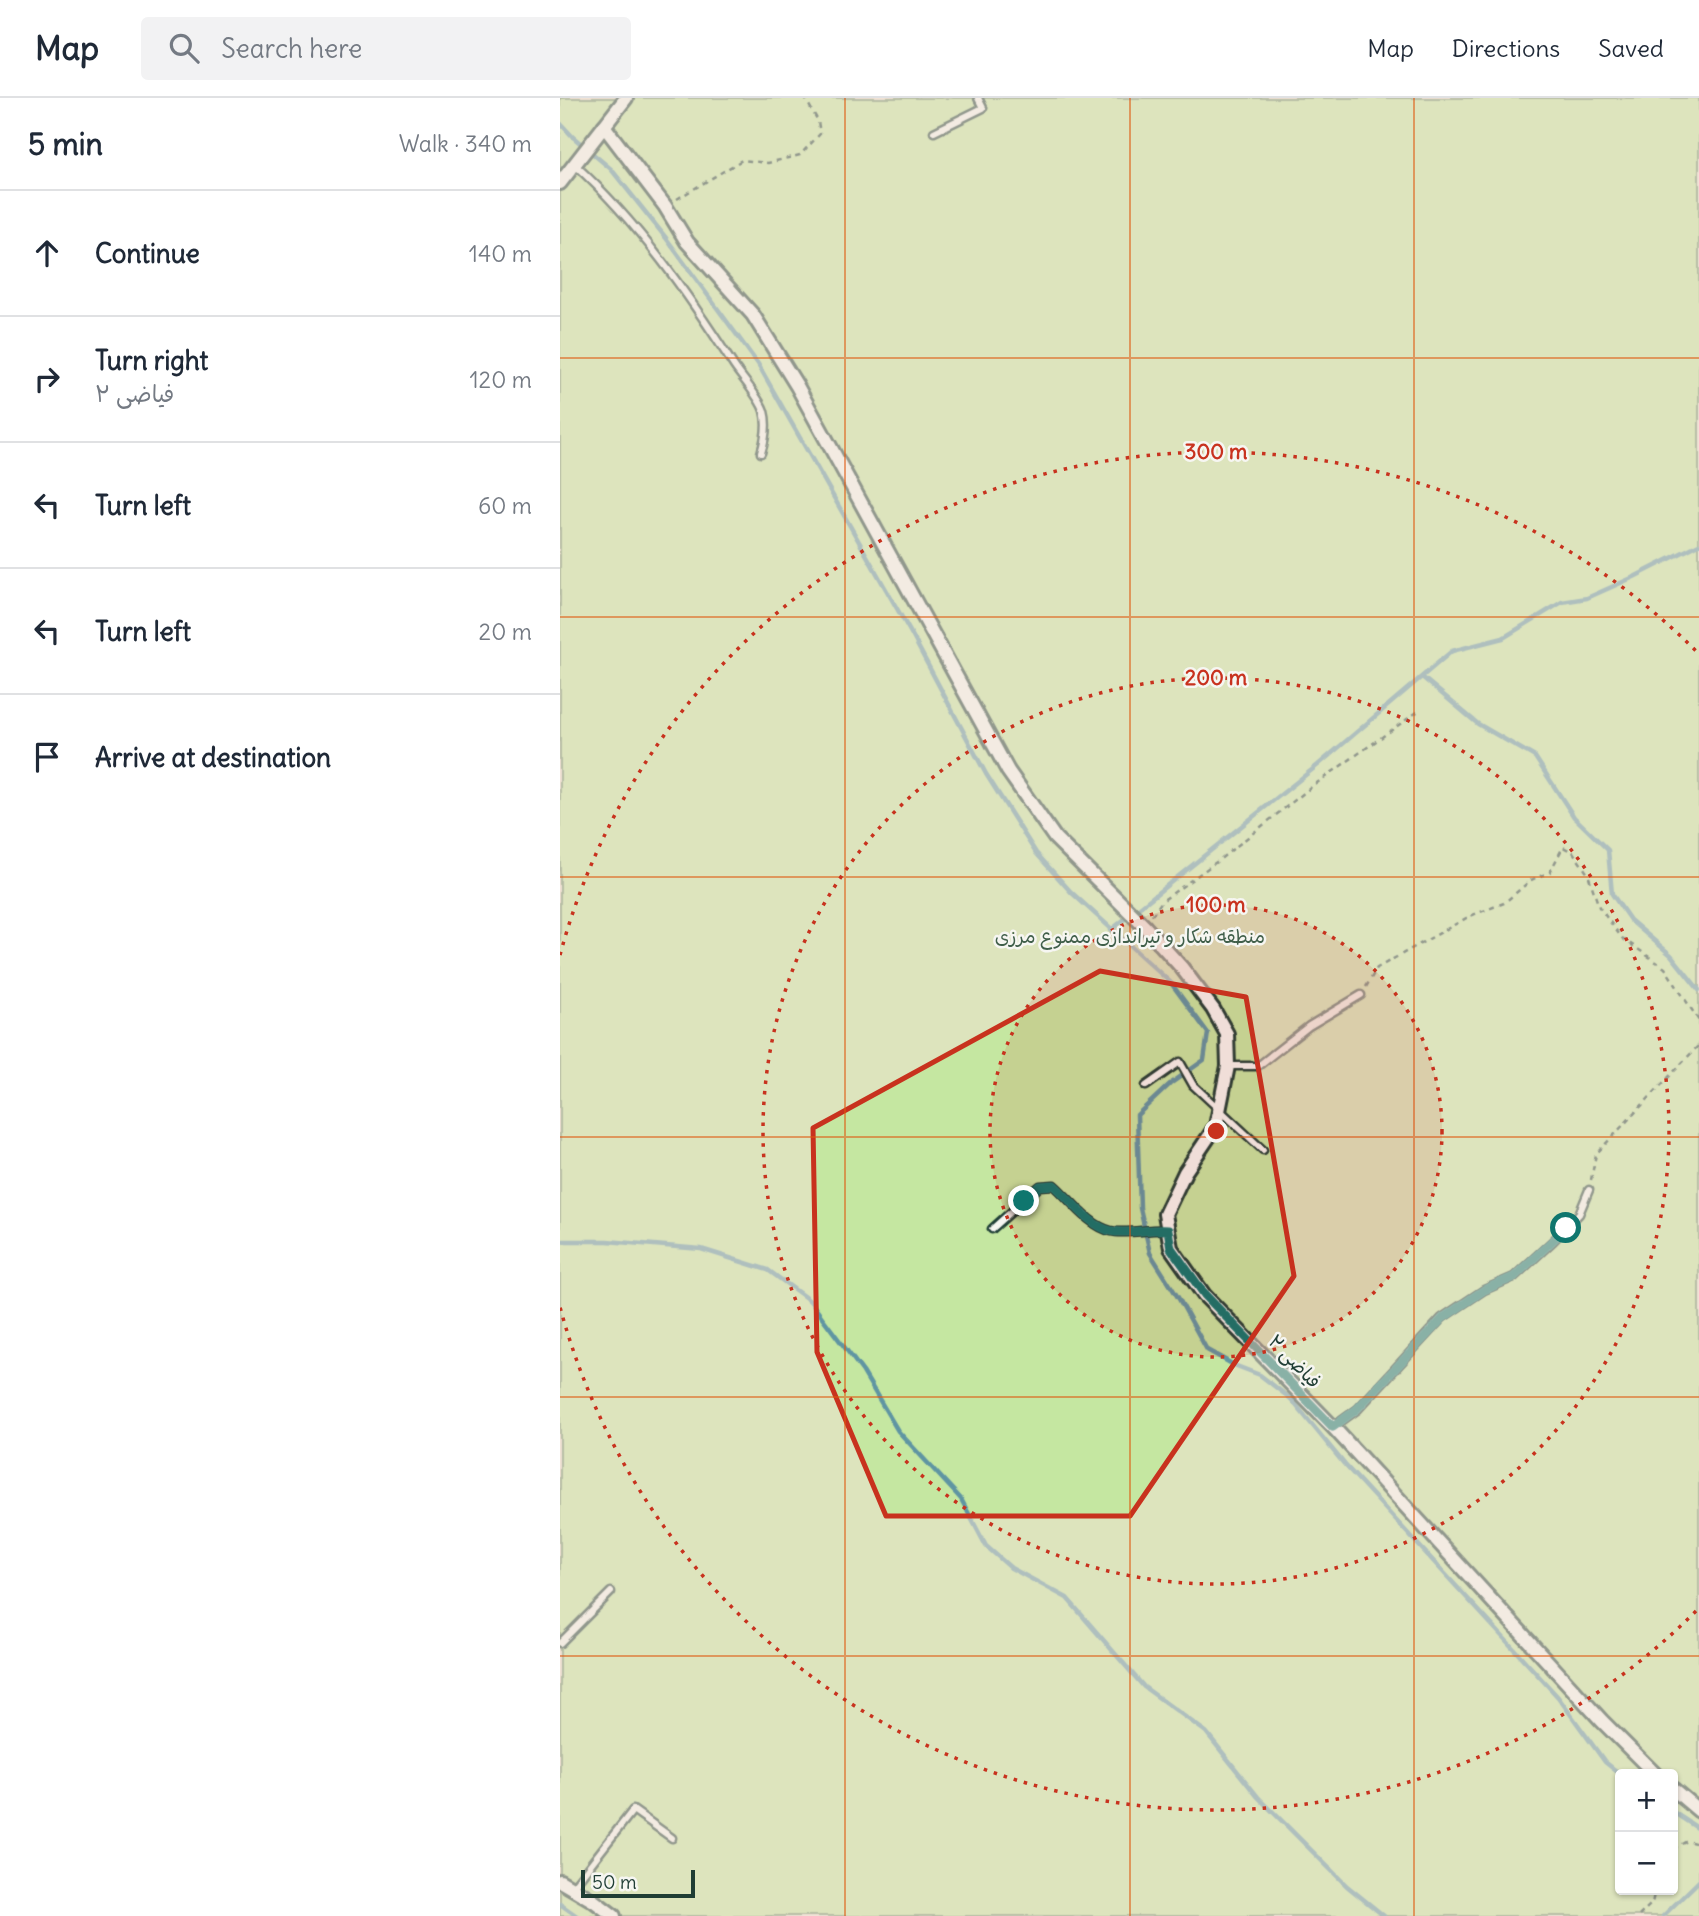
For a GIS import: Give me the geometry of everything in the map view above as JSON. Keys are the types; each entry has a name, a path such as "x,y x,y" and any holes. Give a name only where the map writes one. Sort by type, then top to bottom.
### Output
{"street":[{"path":"560,183 626,98"},
{"path":"602,130 665,206 687,242 753,316 797,386 1008,771 1055,838 1140,922 1182,968 1213,1009 1227,1034 1228,1066 1216,1126 1185,1172 1165,1214 1168,1230"},
{"name":"فیاضی ۲","path":"1168,1230 1171,1248 1205,1295 1333,1427 1602,1721 1650,1769"},
{"path":"1678,1793 1699,1811"},
{"path":"566,1884 594,1900 614,1916"}],"lane":[{"path":"934,132 983,108 978,98"},
{"path":"577,160 644,239 704,319 764,411 766,436 761,453"},
{"path":"1228,1066 1258,1066 1309,1026 1361,995"},
{"path":"1146,1086 1180,1062 1194,1085 1263,1150"},
{"path":"992,1229 1040,1186 1054,1185 1097,1225 1112,1232 1152,1228 1168,1230"},
{"path":"1333,1427 1357,1409 1443,1318 1484,1290 1514,1277 1553,1241 1579,1214 1588,1190"},
{"path":"560,1643 611,1592"},
{"path":"566,1884 633,1810 672,1838"}],"path":[{"path":"665,206 742,160 768,163 800,155 820,134 818,121 805,98"},
{"path":"1140,922 1162,901 1314,785 1420,710"},
{"path":"1361,995 1377,968 1470,916 1504,903 1531,880 1549,872 1563,847 1573,852 1588,874 1599,907 1622,938 1665,968 1699,1021"},
{"path":"1588,1190 1596,1154 1699,1045"},
{"path":"1678,1846 1687,1841 1699,1844"},
{"path":"1639,1916 1652,1903 1654,1895"}],"highlighted area":[{"path":"1100,971 1246,997 1294,1276 1130,1516 886,1516 817,1352 813,1128"}],"green space":[{"name":"منطقه شکار و تیراندازی ممنوع مرزی","path":"560,98 1699,98 1699,1916 560,1916"}],"waterway":[{"path":"560,123 611,169 666,238 758,364 912,635 986,774 1036,853 1071,892 1171,983 1208,1033 1204,1060 1170,1084 1137,1115 1140,1208 1150,1253 1207,1350 1260,1375 1291,1399 1345,1465 1558,1697 1605,1762 1615,1770"},
{"path":"1111,930 1318,765 1452,651 1503,638 1562,602 1587,598 1699,544"},
{"path":"1422,677 1478,724 1535,757 1574,817 1608,850 1612,894 1630,920 1671,955 1699,990"},
{"path":"560,1241 607,1241 701,1249 768,1270 810,1301 863,1372 898,1431 961,1499 986,1546 1011,1568 1067,1598 1144,1687 1206,1732 1258,1797 1347,1886 1384,1916"},
{"path":"1678,1815 1699,1829"},
{"path":"1663,1916 1699,1881"},
{"path":"560,1904 577,1916"}],"route":[{"path":"1024,1201 1040,1186 1054,1185 1097,1225 1112,1232 1152,1228 1168,1230 1171,1248 1205,1295 1333,1427 1357,1409 1443,1318 1484,1290 1514,1277 1566,1228"}]}
